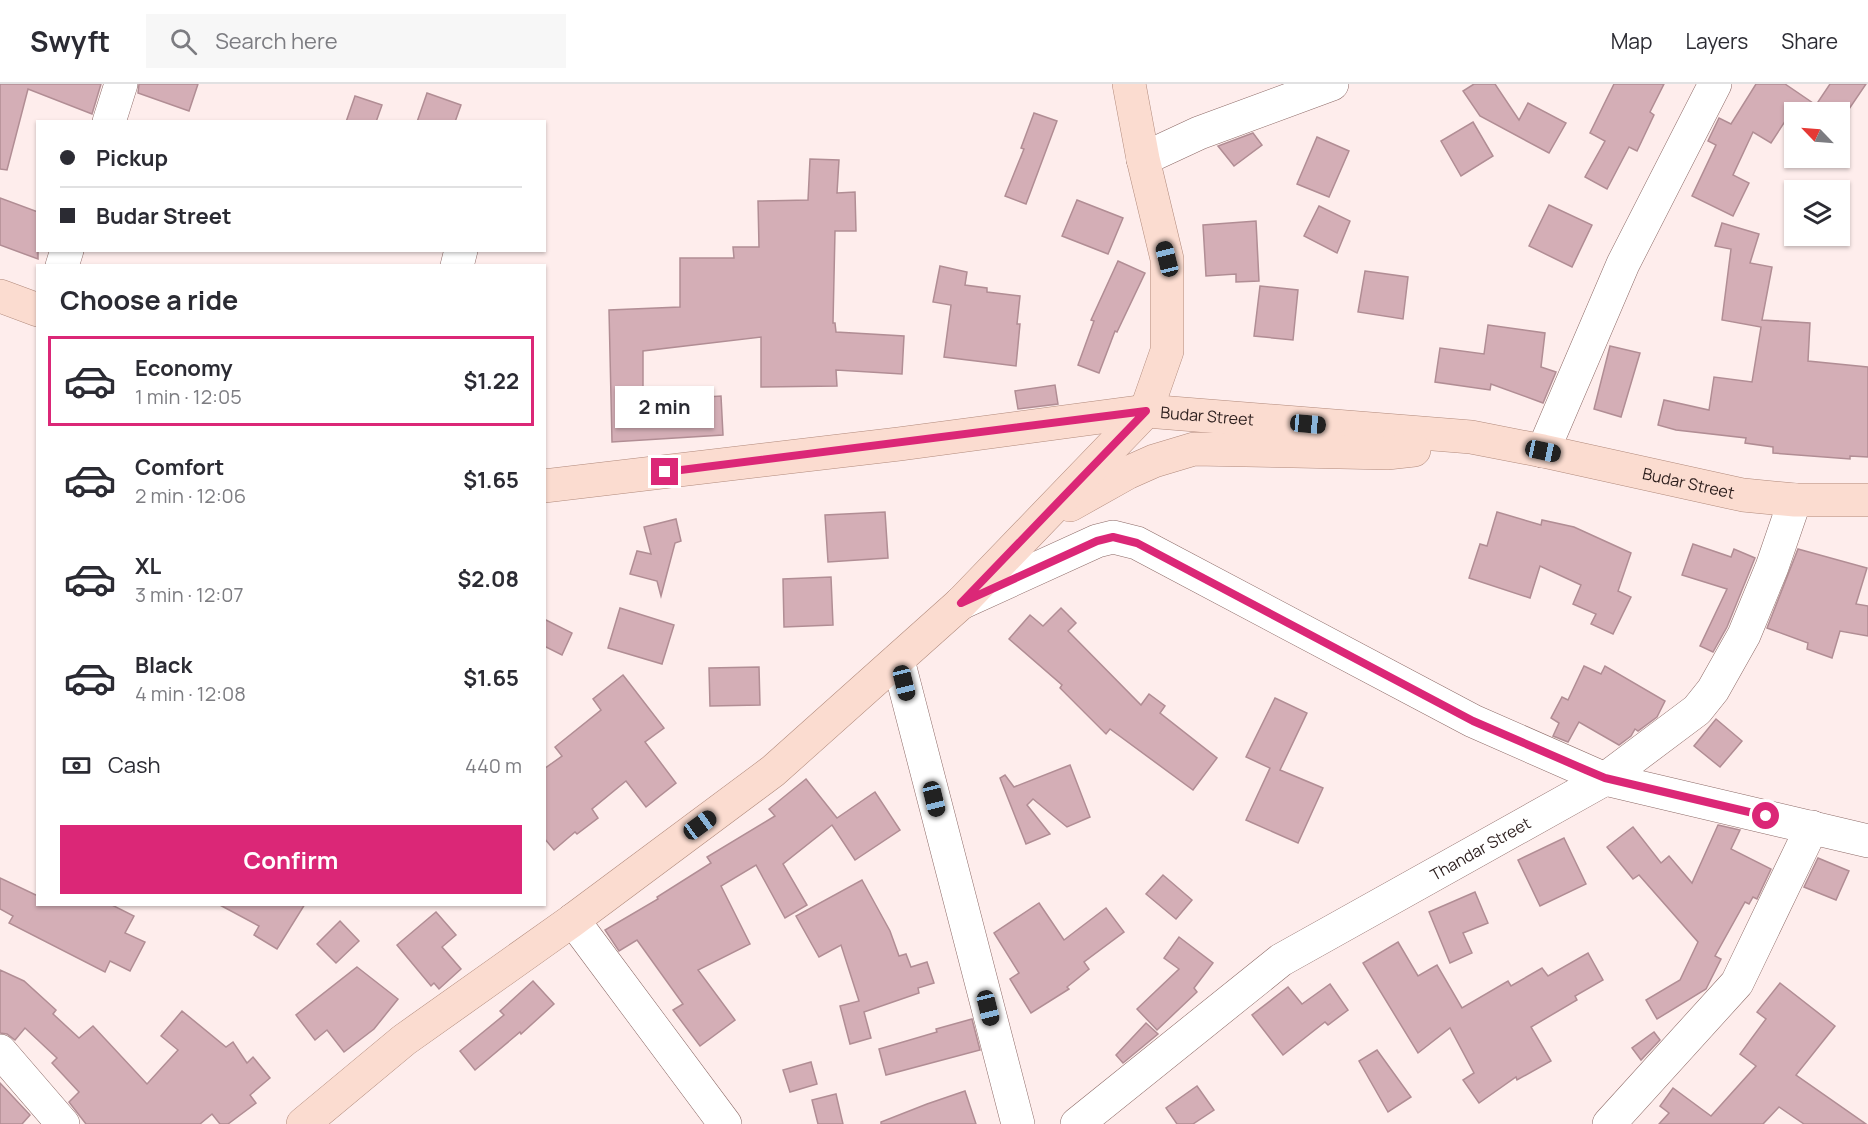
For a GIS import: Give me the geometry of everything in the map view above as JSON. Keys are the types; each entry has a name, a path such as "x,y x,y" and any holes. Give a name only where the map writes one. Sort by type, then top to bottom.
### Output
{"main road":[{"path":"303,1124 404,1040 573,920 773,771 961,603 1146,411 1167,351 1167,259 1143,159 1129,84"},
{"path":"0,296 36,309"},
{"name":"Budar Street","path":"546,486 888,445 1146,411 1471,437 1743,495 1795,500 1868,500"},
{"path":"1038,523 1127,472 1194,449 1387,453 1419,449 1471,437"}],"street":[{"path":"110,120 121,84"},
{"path":"1143,159 1199,133 1332,84"},
{"path":"1543,451 1623,264 1715,84"},
{"name":"Thandar Street","path":"1077,1124 1281,960 1605,778 1697,710 1713,690 1744,635 1772,567 1795,500"},
{"path":"961,603 1097,541 1113,537 1137,543 1473,721 1605,778 1868,841"},
{"path":"898,660 1018,1124"},
{"path":"1610,1124 1737,983 1812,827"},
{"path":"573,920 725,1124"},
{"path":"0,1051 63,1124"}],"building":[{"path":"0,84 101,84 92,114 28,89 7,170 0,169"},
{"path":"139,84 198,84 189,111 138,93"},
{"path":"1474,84 1495,84 1519,120 1528,103 1566,123 1549,153 1480,116 1463,91"},
{"path":"1614,84 1664,84 1650,112 1654,115 1637,151 1629,147 1607,189 1585,177 1605,141 1590,133"},
{"path":"1756,84 1785,84 1812,102 1784,102 1784,123 1771,143 1753,132 1733,175 1749,183 1733,216 1692,196 1716,145 1708,141 1719,118 1731,124"},
{"path":"1830,84 1866,84 1850,108 1850,102 1818,102"},
{"path":"427,93 461,105 456,120 418,120"},
{"path":"355,96 382,105 377,120 347,120"},
{"path":"1034,113 1057,121 1026,204 1005,196 1024,149 1021,148"},
{"path":"1473,122 1493,156 1461,176 1441,141"},
{"path":"1253,133 1262,145 1234,166 1218,146"},
{"path":"1317,137 1349,151 1329,197 1297,184"},
{"path":"810,159 839,160 837,193 855,192 856,231 835,231 833,323 835,323 836,332 904,336 902,374 836,370 837,386 761,387 761,337 643,351 643,401 721,396 723,435 612,442 609,310 680,307 680,258 734,258 733,247 759,247 758,201 808,200"},
{"path":"0,198 36,211 38,259 0,245"},
{"path":"1077,200 1123,218 1108,254 1062,236"},
{"path":"1549,205 1592,225 1572,267 1529,246"},
{"path":"1319,206 1350,221 1337,253 1304,236"},
{"path":"1256,221 1259,281 1236,282 1236,274 1206,276 1203,225"},
{"path":"1722,223 1759,234 1750,263 1772,267 1762,320 1810,323 1808,361 1868,367 1868,457 1850,456 1850,459 1773,453 1773,447 1745,443 1746,438 1676,430 1658,425 1664,400 1709,410 1714,377 1752,382 1761,327 1722,320 1731,249 1715,246"},
{"path":"1118,261 1145,273 1117,332 1115,331 1099,373 1078,365 1094,321 1091,320"},
{"path":"940,266 967,272 965,285 987,288 987,292 1020,296 1016,366 944,357 951,305 933,302"},
{"path":"1365,271 1408,277 1403,319 1358,312"},
{"path":"1260,286 1298,290 1293,340 1254,336"},
{"path":"1488,325 1545,333 1541,367 1556,372 1543,403 1491,384 1490,390 1435,382 1440,348 1484,354"},
{"path":"1610,346 1640,353 1621,417 1594,409"},
{"path":"1055,385 1058,404 1018,409 1015,391"},
{"path":"885,512 888,558 828,562 825,515"},
{"path":"1497,512 1541,525 1542,520 1574,527 1631,553 1618,591 1631,597 1613,634 1591,624 1596,614 1573,604 1581,585 1540,566 1530,598 1469,578 1480,544 1487,546"},
{"path":"676,519 681,541 675,543 661,596 657,581 630,574 637,551 651,554 644,527"},
{"path":"1693,544 1731,557 1734,549 1755,558 1727,627 1713,652 1700,646 1727,589 1682,575"},
{"path":"1798,549 1867,568 1856,604 1868,606 1868,636 1840,631 1832,658 1807,649 1808,643 1767,628"},
{"path":"831,577 833,625 784,627 783,579"},
{"path":"620,608 674,625 662,664 608,648"},
{"path":"1061,608 1076,623 1068,631 1141,705 1149,694 1165,706 1160,713 1217,758 1193,790 1110,729 1106,734 1060,688 1062,685 1009,639 1030,615 1043,626"},
{"path":"546,620 572,633 562,655 546,647"},
{"path":"1584,666 1601,674 1605,666 1665,701 1657,717 1638,731 1635,729 1631,736 1619,745 1579,722 1568,742 1553,736 1559,723 1551,718 1562,697 1568,700"},
{"path":"759,667 760,705 710,706 709,668"},
{"path":"623,675 664,728 645,742 676,783 646,807 626,781 592,809 598,818 577,834 575,832 554,850 546,840 546,768 562,756 555,747 601,710 593,699"},
{"path":"1275,698 1307,713 1280,770 1323,788 1298,843 1246,820 1270,768 1246,757"},
{"path":"1716,719 1742,741 1720,767 1694,746"},
{"path":"1070,765 1090,817 1067,827 1033,799 1027,805 1050,834 1026,844 1000,778 1005,775 1014,787"},
{"path":"806,779 837,818 875,792 900,830 855,860 832,825 783,864 807,905 785,918 756,865 721,886 750,944 698,970 735,1020 700,1046 673,1010 683,1004 637,940 619,951 605,930 658,899 657,897 711,863 707,857 775,816 769,809"},
{"path":"1718,825 1740,830 1731,849 1771,869 1757,899 1753,897 1749,904 1745,902 1715,956 1721,959 1706,989 1657,1019 1646,1000 1680,980 1698,942 1639,875 1633,879 1607,847 1633,827 1661,863 1669,856 1692,883"},
{"path":"1564,838 1586,884 1540,906 1518,860"},
{"path":"1818,858 1849,871 1836,900 1804,887"},
{"path":"1163,875 1192,900 1176,919 1146,894"},
{"path":"0,878 36,895 36,906 114,906 134,916 125,933 145,942 130,971 110,961 105,972 9,923 13,916 0,909"},
{"path":"862,880 890,931 899,956 906,954 911,967 927,962 934,983 918,988 919,993 864,1012 871,1038 850,1044 840,1006 859,1001 841,945 819,957 796,916"},
{"path":"1475,892 1488,923 1463,933 1472,953 1450,963 1429,912"},
{"path":"1039,903 1064,940 1106,908 1124,932 1084,962 1089,969 1067,987 1069,989 1031,1013 1010,979 1019,973 994,933"},
{"path":"222,906 304,906 277,949 254,935 259,926"},
{"path":"436,912 456,935 442,947 461,969 439,989 434,983 431,986 397,945"},
{"path":"340,921 359,941 336,963 317,944"},
{"path":"1179,937 1213,963 1194,988 1197,992 1157,1030 1137,1009 1179,969 1164,958"},
{"path":"1398,942 1418,976 1437,965 1462,1008 1508,981 1511,986 1542,968 1548,976 1588,953 1603,980 1575,996 1577,1000 1531,1027 1551,1061 1517,1080 1516,1077 1479,1103 1463,1080 1474,1073 1450,1028 1418,1053 1363,963"},
{"path":"357,967 398,999 374,1029 344,1052 327,1030 315,1040 296,1015"},
{"path":"0,970 24,981 56,1010 53,1014 79,1038 93,1026 147,1084 178,1050 161,1036 182,1011 226,1047 233,1042 247,1063 253,1057 270,1078 250,1095 256,1103 228,1124 220,1124 212,1114 200,1124 86,1124 69,1102 79,1092 52,1063 57,1058 25,1028 15,1040 7,1034 0,1033"},
{"path":"533,981 554,1004 521,1034 520,1032 475,1070 460,1051 504,1015 500,1011"},
{"path":"1780,983 1835,1026 1796,1075 1866,1124 1804,1124 1779,1107 1763,1124 1659,1124 1669,1113 1660,1106 1673,1088 1711,1116 1756,1066 1740,1054 1766,1019 1757,1012"},
{"path":"1330,984 1348,1010 1328,1025 1325,1022 1283,1055 1252,1015 1288,987 1302,1004"},
{"path":"972,1019 980,1050 886,1075 879,1049"},
{"path":"1146,1023 1158,1034 1123,1063 1116,1055"},
{"path":"1654,1032 1660,1040 1641,1060 1632,1048"},
{"path":"1377,1050 1411,1097 1388,1112 1359,1061"},
{"path":"811,1062 817,1084 790,1092 783,1070"},
{"path":"0,1083 30,1115 22,1124 0,1124"},
{"path":"1197,1086 1214,1110 1193,1124 1177,1124 1166,1108"},
{"path":"965,1091 976,1124 881,1124 881,1122"},
{"path":"836,1094 843,1124 818,1124 812,1100"}],"route":[{"path":"665,472 1146,411 961,603 1097,541 1113,537 1137,543 1473,721 1605,778 1766,816"}]}
